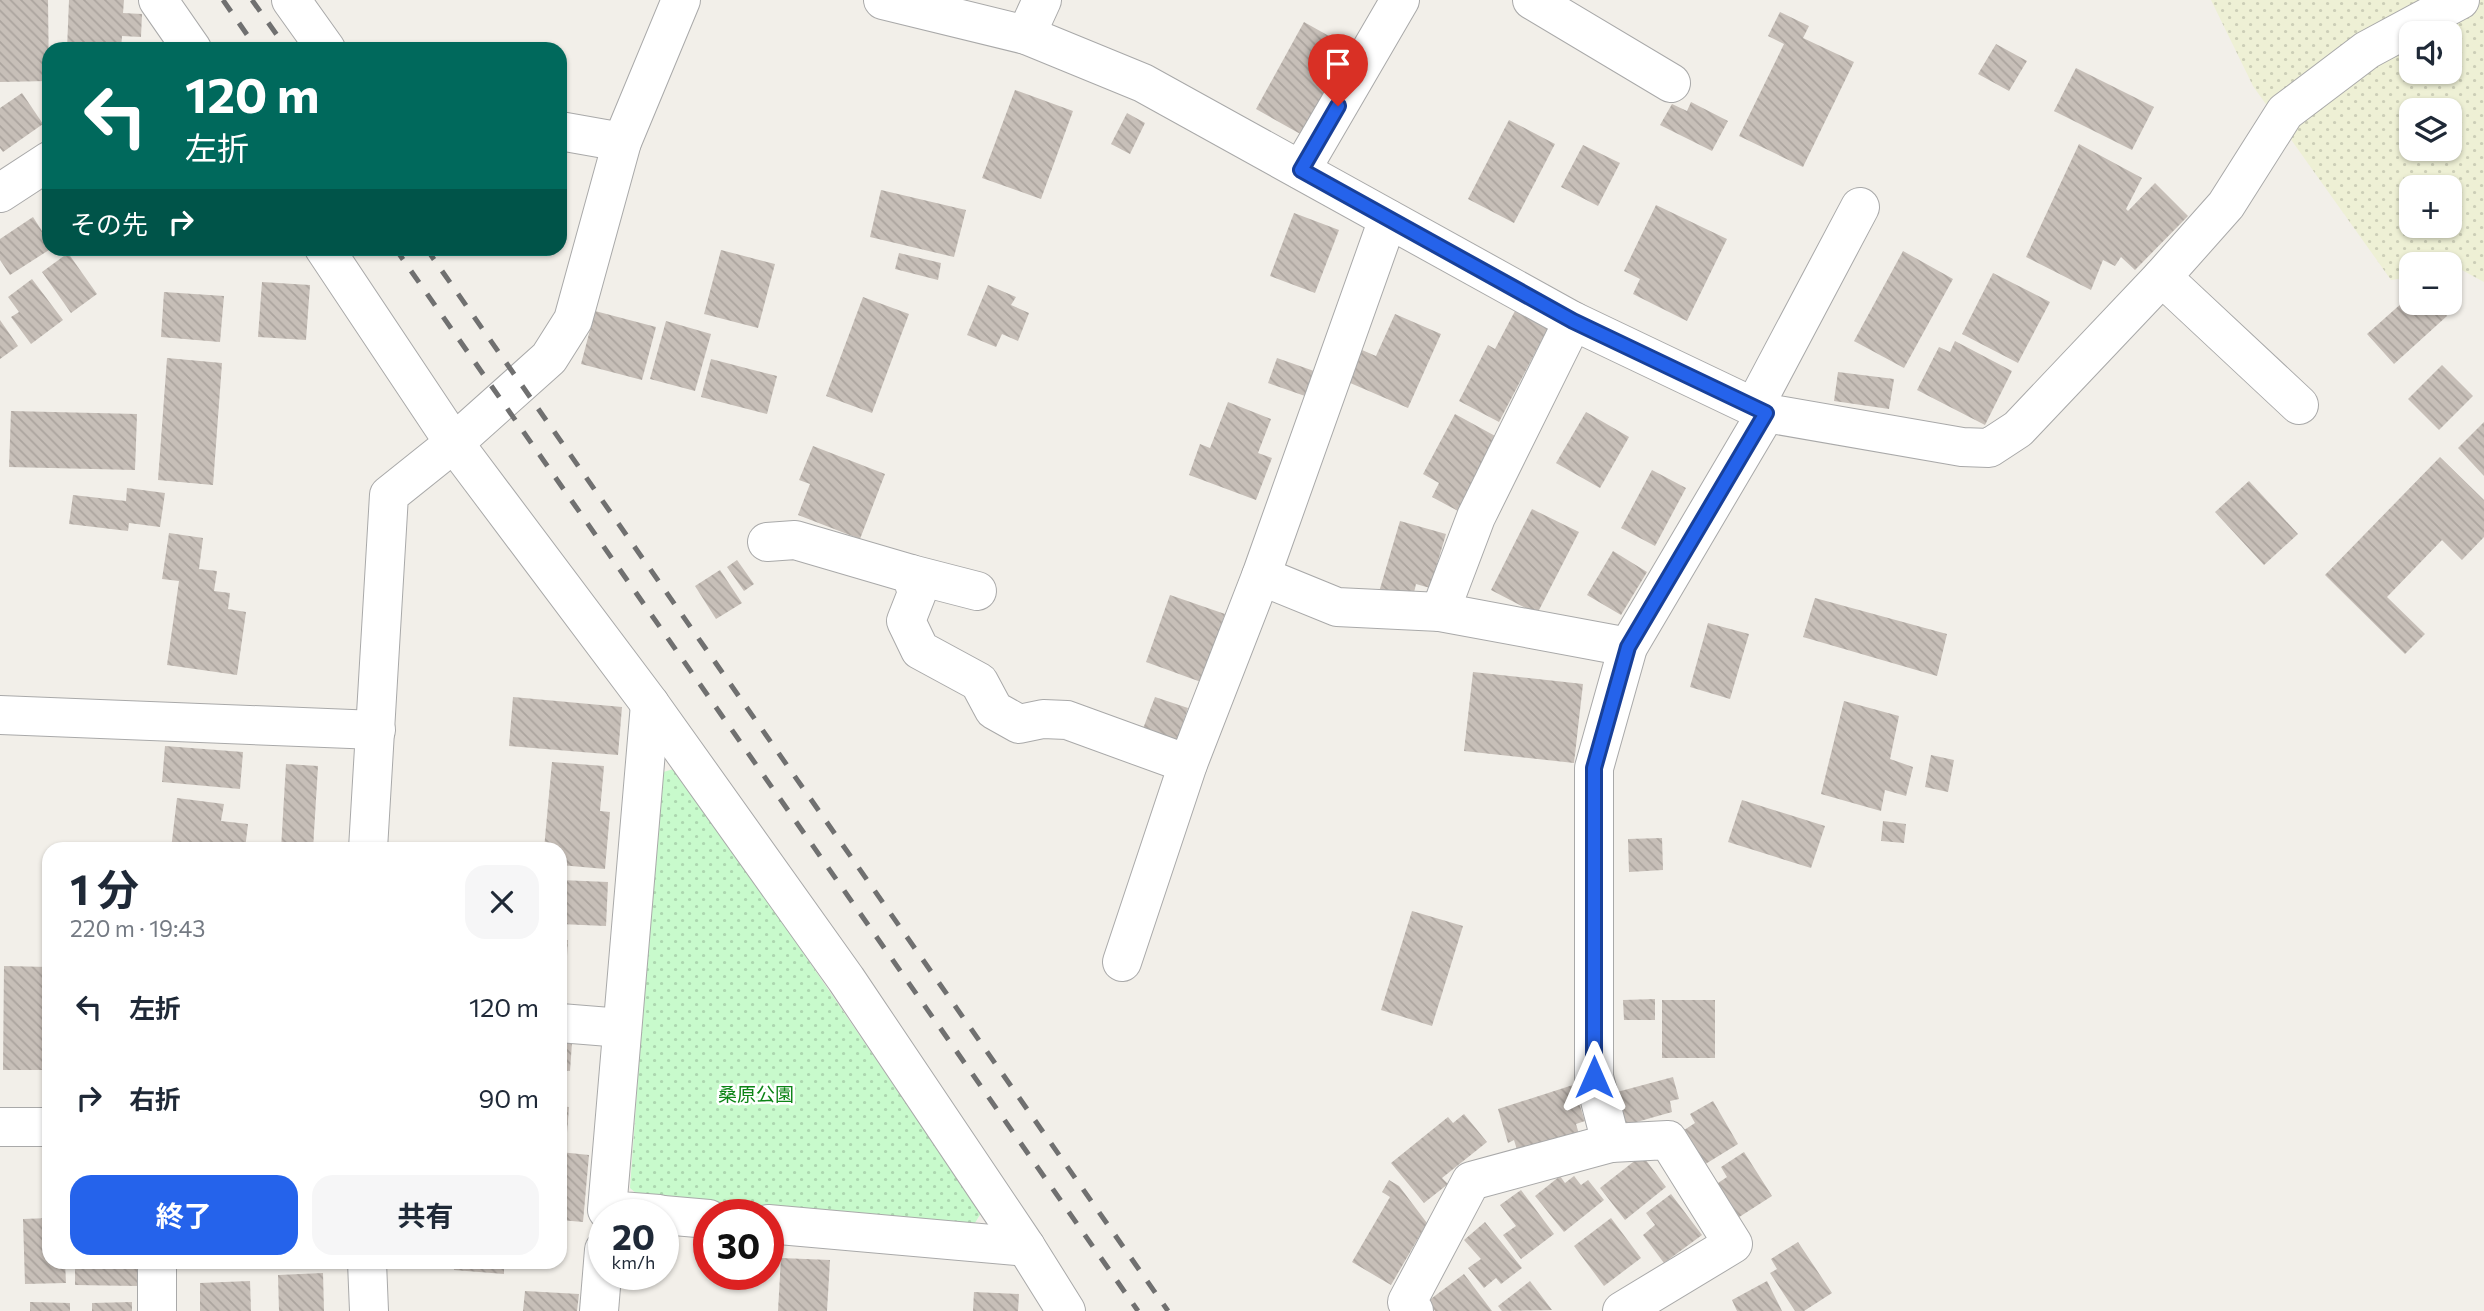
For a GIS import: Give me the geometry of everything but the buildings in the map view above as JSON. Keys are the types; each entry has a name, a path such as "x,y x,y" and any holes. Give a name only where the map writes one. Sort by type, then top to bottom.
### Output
{"street":[{"path":"158,0 187,42"},
{"path":"291,0 321,42"},
{"path":"368,842 389,495 454,443 550,358 573,320 622,142 681,0"},
{"path":"883,0 1026,35 1143,83 1573,321 1760,410 1962,447 1989,448 2018,429 2226,205 2286,112 2367,50 2460,0"},
{"path":"1026,35 1042,0"},
{"path":"1301,170 1400,0"},
{"path":"1532,0 1671,83"},
{"path":"567,132 622,142"},
{"path":"0,193 42,166"},
{"path":"1611,1143 1594,1077 1594,768 1628,647 1760,410 1860,206"},
{"path":"1122,962 1188,764 1261,576 1388,219"},
{"path":"329,256 454,443 650,704 846,979 1066,1311"},
{"path":"2162,277 2300,405"},
{"path":"1440,612 1476,517 1573,321"},
{"path":"767,542 795,540 911,575 977,591"},
{"path":"911,575 917,593 906,621 920,650 979,682 994,710 1018,724 1043,719 1067,720 1188,764"},
{"path":"1261,576 1337,607 1440,612 1628,647"},
{"path":"608,1199 650,704"},
{"path":"0,715 376,730"},
{"path":"567,1024 622,1028"},
{"path":"0,1127 42,1127"},
{"path":"1414,1311 1407,1302 1471,1181 1611,1143 1668,1140 1732,1244 1622,1311"},
{"path":"784,1225 1026,1247"},
{"path":"157,1269 158,1311"},
{"path":"367,1269 369,1311"},
{"path":"599,1311 601,1290"}],"green space":[{"path":"2211,0 2484,0 2484,282 2462,270 2462,252 2399,252 2399,279 2391,280 2253,86"},
{"name":"桑原公園","path":"677,768 981,1213 970,1231 784,1214 784,1199 693,1199 693,1205 679,1204 679,1199 643,1199 630,1188 660,773"}],"railway":[{"path":"223,0 252,42"},
{"path":"252,0 282,42"},
{"path":"401,256 1138,1311"},
{"path":"432,256 1168,1311"}],"route":[{"path":"1338,106 1301,170 1573,321 1766,413 1628,647 1594,768 1594,1077"}]}
